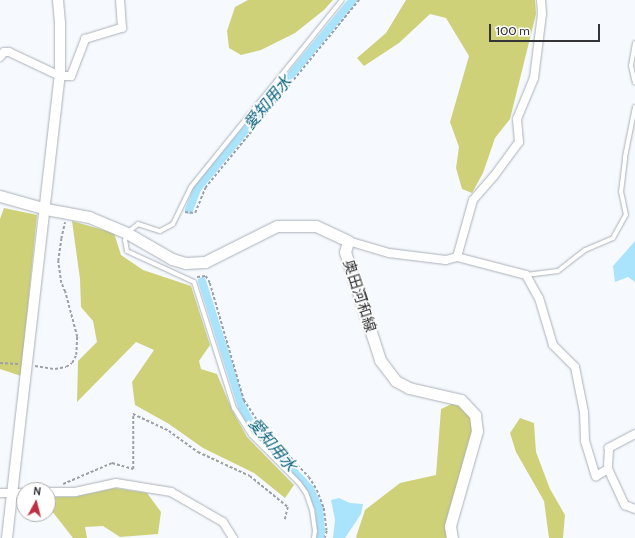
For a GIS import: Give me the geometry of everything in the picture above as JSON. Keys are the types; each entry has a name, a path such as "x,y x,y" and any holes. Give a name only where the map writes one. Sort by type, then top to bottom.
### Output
{"main road":[{"name":"奥田河和線","path":"0,196 89,217 127,234 172,259 185,263 205,262 277,226 316,226 348,241 345,252 380,360 396,381 409,388 461,400 475,415 477,431 450,526 452,538"}],"street":[{"path":"6,538 46,208 60,76 60,23 58,0"},
{"path":"0,57 4,52 9,52 60,76 71,76 85,39 122,28 120,0"},
{"path":"457,257 473,200 494,176 518,142 517,119 534,78 542,14 541,0"},
{"path":"348,241 389,253 446,260 457,257 526,275 539,298 553,345 575,367 584,412 585,441 596,476 608,469"},
{"path":"635,434 609,448 608,469 625,505 635,509"},
{"path":"56,492 75,492 116,484 171,492 223,522 233,538"},
{"path":"0,493 16,493"}],"lane":[{"path":"314,538 315,531 312,510 306,493 299,483 251,435 234,408 194,282 127,251 125,240 127,234 138,224 160,231 173,224 190,187 342,0"},
{"path":"635,43 631,66 635,83"},
{"path":"526,275 558,271 585,250 613,238 626,215 621,192 625,157 635,106"}],"path":[{"path":"179,211 195,213 205,188 359,0"},
{"path":"34,366 55,369 66,367 72,363 76,355 76,337 65,292 61,283 58,261 67,213"},
{"path":"194,282 196,277 206,276 210,283 244,400 260,426 309,477 317,490 324,508 327,531 325,538"},
{"path":"0,363 20,364"},
{"path":"62,484 112,463 133,469 133,414 169,431 198,452 250,476 288,507 285,520"}],"green space":[{"path":"248,0 333,0 324,10 295,33 261,50 241,55 229,48 227,31 235,7"},
{"path":"406,0 535,0 536,14 510,119 495,138 483,173 472,193 462,189 456,168 459,147 450,122 469,56 446,18 430,14 399,43 364,66 357,58 386,33"},
{"path":"4,208 37,215 21,376 0,369 0,219"},
{"path":"72,221 114,233 121,255 143,270 191,286 210,345 199,361 201,369 217,374 232,410 247,437 294,485 285,498 254,473 203,448 169,424 135,405 132,382 154,350 136,342 77,402 78,361 97,342 93,321 81,307 80,279"},
{"path":"456,402 469,414 473,433 449,538 357,538 356,537 365,510 400,483 436,475 441,409"},
{"path":"520,418 534,423 536,452 550,489 565,515 563,538 549,538 544,501 516,452 510,433"},
{"path":"115,488 147,493 161,512 158,534 120,537 103,526 85,527 87,538 73,538 56,516 56,497 74,497"}],"water":[{"path":"635,241 635,282 628,277 615,282 613,266"},
{"path":"339,498 350,503 363,504 361,514 345,538 333,538 335,520 331,500"}],"waterway":[{"name":"愛知用水","path":"189,210 197,189 353,0"},
{"name":"愛知用水","path":"202,281 242,407 255,430 310,489 319,508 321,530 320,538"}]}
